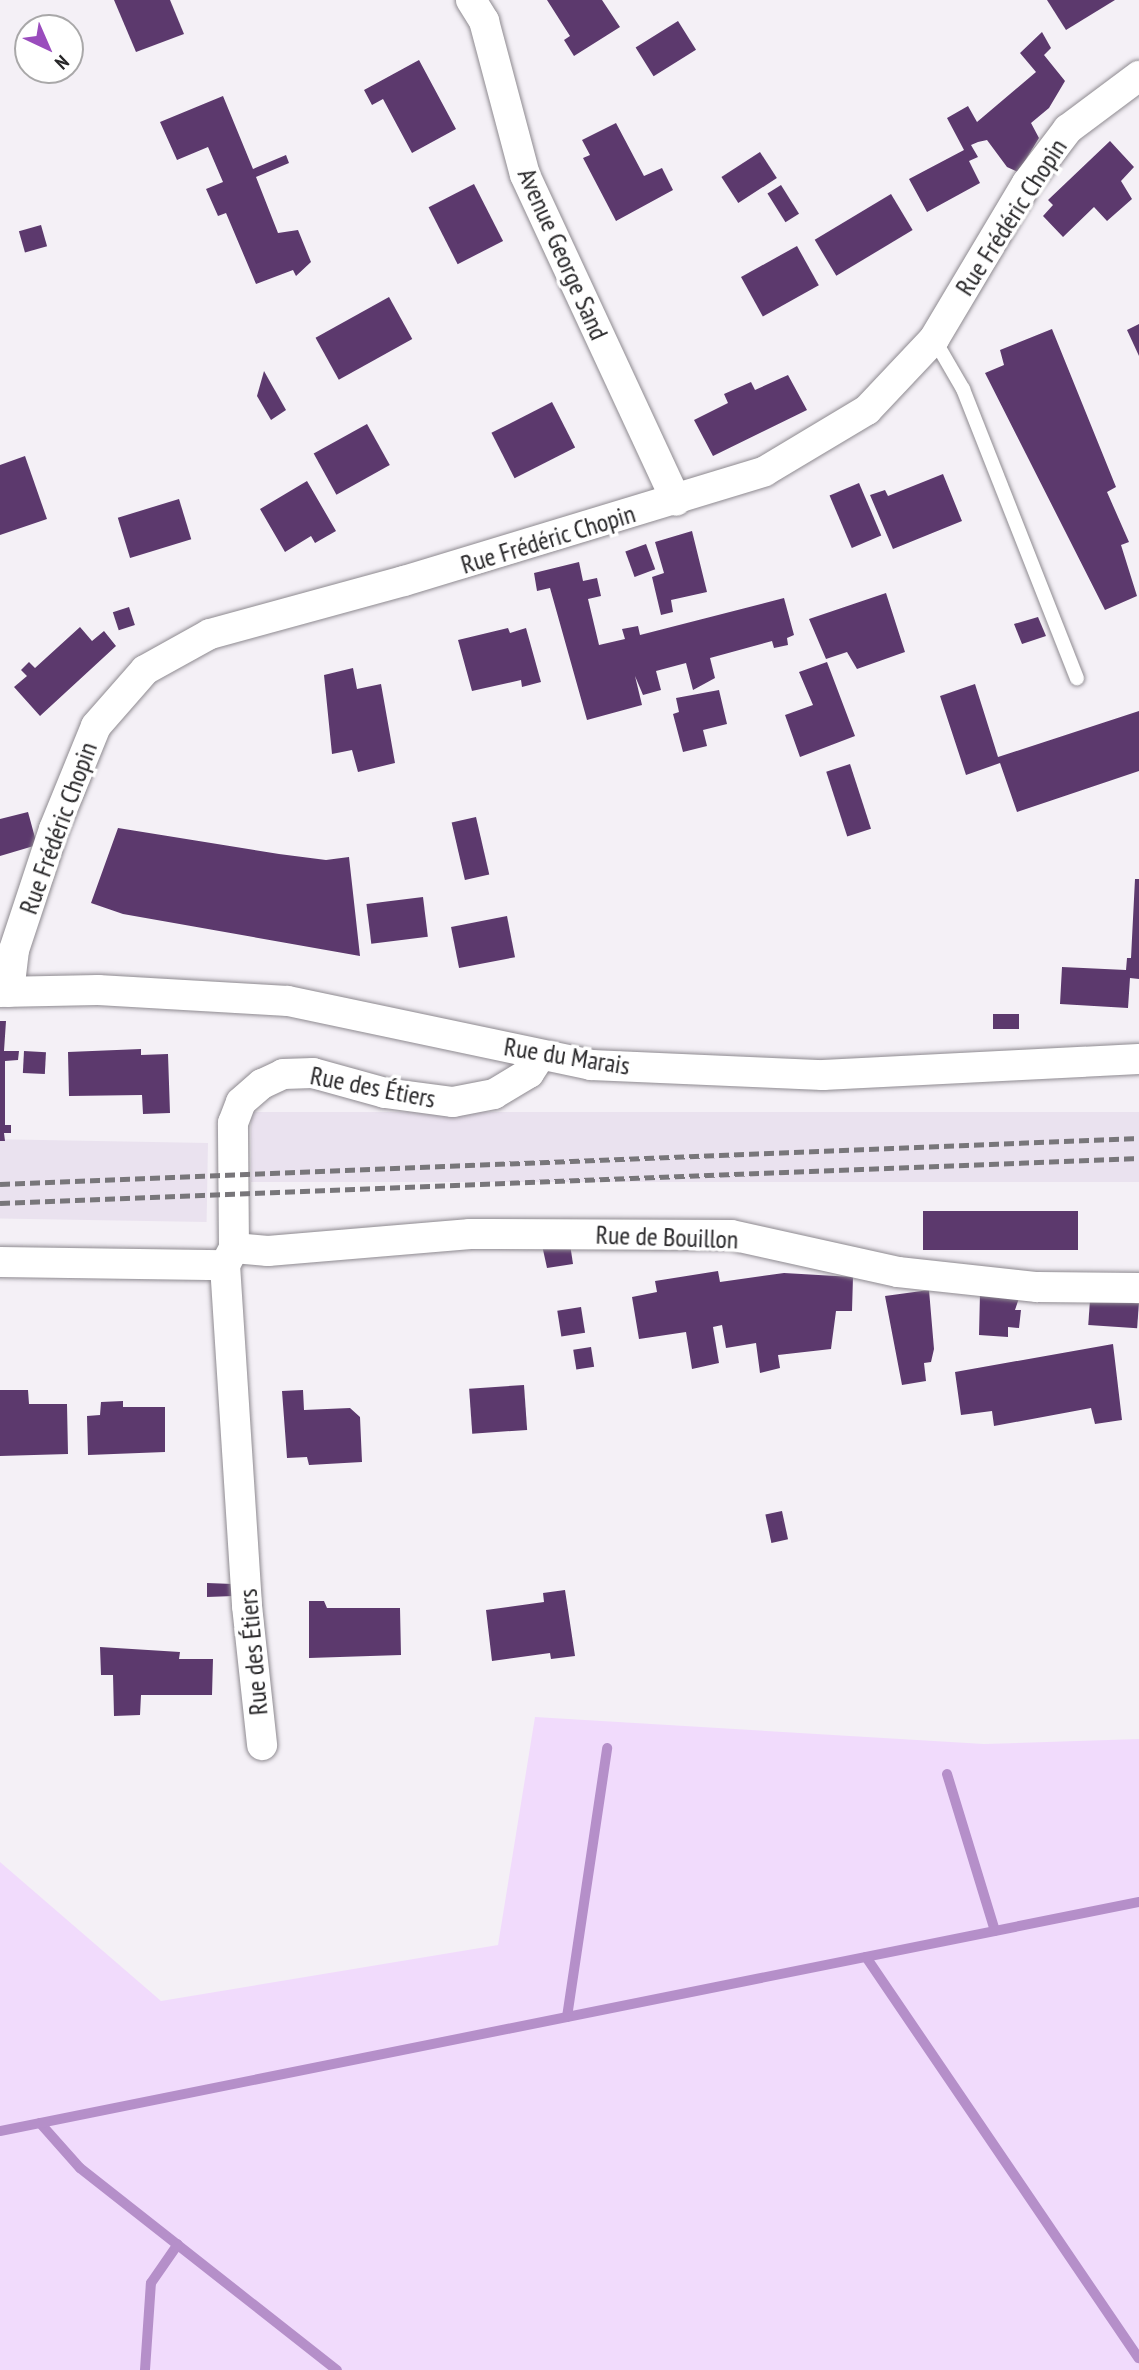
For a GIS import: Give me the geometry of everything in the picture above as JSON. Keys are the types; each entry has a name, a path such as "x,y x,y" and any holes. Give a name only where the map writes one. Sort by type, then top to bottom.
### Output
{"street":[{"name":"Avenue George Sand","path":"471,0 484,21 526,175 676,501"},
{"name":"Rue Frédéric Chopin","path":"4,992 14,950 54,829 96,726 145,670 210,634 676,501 765,471 867,410 934,340 1027,183 1068,129 1139,76"},
{"path":"0,914 14,950"},
{"name":"Rue du Marais","path":"4,992 112,990 288,1000 591,1065 823,1075 1139,1059"},
{"name":"Rue des Étiers","path":"262,1745 247,1606 230,1256 233,1123 241,1102 262,1084 283,1074 313,1073 385,1094 453,1102 494,1094 529,1073 540,1056"},
{"name":"Rue de Bouillon","path":"230,1256 470,1234 731,1235 898,1272 1037,1287 1139,1288"},
{"path":"0,1262 230,1256"}],"lane":[{"path":"934,340 963,389 1077,678"}],"shaded area":[{"path":"251,1112 1139,1112 1139,1182 251,1182"},
{"path":"0,1139 208,1143 207,1222 0,1218"},
{"path":"535,1717 984,1744 1139,1739 1139,2370 0,2370 0,1862 161,2001 498,1945"}],"building":[{"path":"114,0 170,0 184,34 136,52"},
{"path":"547,0 602,0 620,27 574,56 564,40 570,36"},
{"path":"1047,0 1115,0 1066,30"},
{"path":"678,21 696,50 654,76 636,47"},
{"path":"1042,32 1051,48 1044,55 1065,81 1049,108 1031,123 1039,138 1018,172 1007,167 987,140 971,145 978,157 969,161 980,183 927,212 909,179 964,150 947,118 968,106 977,122 1036,72 1020,53"},
{"path":"419,60 456,129 412,153 383,99 372,105 364,90"},
{"path":"223,96 253,169 286,155 289,163 256,177 278,233 298,230 311,262 296,276 293,270 256,284 226,213 218,216 206,189 223,182 208,147 177,160 160,122"},
{"path":"616,123 644,176 662,168 673,190 616,221 583,158 590,155 582,140"},
{"path":"1110,141 1134,167 1121,181 1132,199 1107,221 1094,207 1063,237 1043,216 1053,205 1048,200"},
{"path":"760,152 777,178 738,203 721,177"},
{"path":"474,184 503,241 458,264 429,207"},
{"path":"781,185 799,214 785,222 767,193"},
{"path":"891,194 913,230 836,276 815,240"},
{"path":"41,225 47,246 25,252 19,231"},
{"path":"797,246 819,285 763,316 741,277"},
{"path":"389,297 412,339 339,380 316,338"},
{"path":"1139,324 1139,356 1127,330"},
{"path":"1052,329 1116,487 1107,492 1129,542 1121,545 1137,596 1105,610 985,373 1004,365 1000,350"},
{"path":"264,371 286,410 271,420 257,396"},
{"path":"788,375 807,410 713,456 694,420 728,403 724,394 751,382 755,390"},
{"path":"552,402 575,447 515,478 491,433"},
{"path":"367,424 390,465 336,495 314,454"},
{"path":"25,456 47,519 0,535 0,465"},
{"path":"943,474 962,521 893,549 870,495 885,490 888,496"},
{"path":"307,481 336,531 315,543 311,536 285,552 260,509"},
{"path":"859,483 881,535 852,548 830,496"},
{"path":"179,499 191,539 130,558 118,518"},
{"path":"692,531 707,592 671,600 673,612 661,615 652,577 664,573 655,542"},
{"path":"646,544 655,569 635,577 625,552"},
{"path":"579,562 583,581 597,578 601,596 588,599 599,645 625,639 622,629 638,626 640,635 784,598 794,635 787,638 788,645 774,648 772,641 710,658 715,678 693,690 686,663 656,671 661,690 643,695 635,676 642,705 587,720 550,588 537,591 534,573"},
{"path":"886,593 905,652 857,669 847,652 826,659 809,619"},
{"path":"129,607 135,625 119,630 113,612"},
{"path":"1038,617 1046,636 1022,644 1014,624"},
{"path":"80,627 92,641 104,631 116,646 40,716 14,687 27,676 21,670 29,662 35,668"},
{"path":"508,628 510,633 526,628 541,682 522,687 521,680 472,691 458,640"},
{"path":"827,662 855,736 800,757 785,715 813,705 799,672"},
{"path":"353,668 357,689 381,684 395,763 358,772 352,750 332,754 324,675"},
{"path":"975,684 998,757 1139,711 1139,771 1017,812 1000,763 966,775 940,696"},
{"path":"719,690 727,724 703,730 707,746 683,752 673,714 679,712 676,698"},
{"path":"850,764 871,829 847,836 826,772"},
{"path":"28,812 37,845 0,856 0,819"},
{"path":"476,817 489,874 465,880 452,823"},
{"path":"118,828 326,860 349,857 360,956 123,914 91,903"},
{"path":"1135,879 1139,879 1139,979 1130,978 1128,1008 1060,1004 1062,967 1126,970 1127,958 1131,958"},
{"path":"423,897 428,937 371,944 366,904"},
{"path":"507,916 515,957 459,968 451,927"},
{"path":"993,1014 1019,1014 1019,1029 993,1029"},
{"path":"0,1021 6,1021 4,1051 19,1051 18,1060 5,1061 5,1125 11,1125 11,1133 4,1133 5,1141 0,1141"},
{"path":"141,1049 141,1055 168,1054 170,1113 143,1114 142,1095 69,1096 68,1052"},
{"path":"24,1051 46,1052 45,1074 23,1073"},
{"path":"923,1211 1078,1211 1078,1250 923,1250"},
{"path":"570,1244 573,1264 547,1268 542,1245"},
{"path":"718,1271 720,1282 784,1273 853,1277 852,1311 836,1311 831,1349 778,1355 780,1368 760,1373 756,1343 726,1348 722,1325 713,1327 719,1363 692,1369 686,1332 639,1339 632,1297 657,1292 655,1281"},
{"path":"929,1290 934,1349 931,1362 924,1363 926,1381 902,1385 885,1296"},
{"path":"980,1293 1020,1295 1015,1310 1021,1310 1019,1328 1008,1327 1008,1337 979,1335"},
{"path":"1090,1300 1139,1303 1137,1328 1088,1325"},
{"path":"581,1307 585,1333 561,1336 557,1311"},
{"path":"1113,1344 1122,1420 1095,1424 1091,1408 994,1426 992,1411 961,1415 955,1372"},
{"path":"591,1347 594,1367 576,1370 573,1350"},
{"path":"524,1385 527,1430 472,1434 469,1389"},
{"path":"0,1390 28,1390 29,1404 67,1404 68,1454 0,1456"},
{"path":"303,1390 304,1410 350,1408 360,1417 362,1462 309,1465 307,1457 287,1458 282,1391"},
{"path":"123,1401 123,1407 165,1407 165,1452 88,1455 87,1416 100,1415 101,1402"},
{"path":"782,1511 788,1539 771,1543 765,1515"},
{"path":"207,1583 233,1584 234,1596 207,1597"},
{"path":"565,1590 575,1656 551,1659 550,1653 492,1661 486,1610 544,1602 543,1593"},
{"path":"309,1601 324,1601 327,1608 400,1608 401,1655 309,1658"},
{"path":"100,1647 180,1652 179,1659 213,1659 212,1695 141,1695 140,1715 114,1716 113,1675 101,1675"}],"waterway":[{"path":"567,2017 607,1748"},
{"path":"947,1774 995,1931"},
{"path":"0,2131 1139,1902"},
{"path":"866,1957 1139,2358"},
{"path":"40,2123 80,2168 337,2370"},
{"path":"145,2370 151,2283 178,2244"}],"railway":[{"path":"0,1184 1139,1138"},
{"path":"0,1203 1139,1158"}]}
